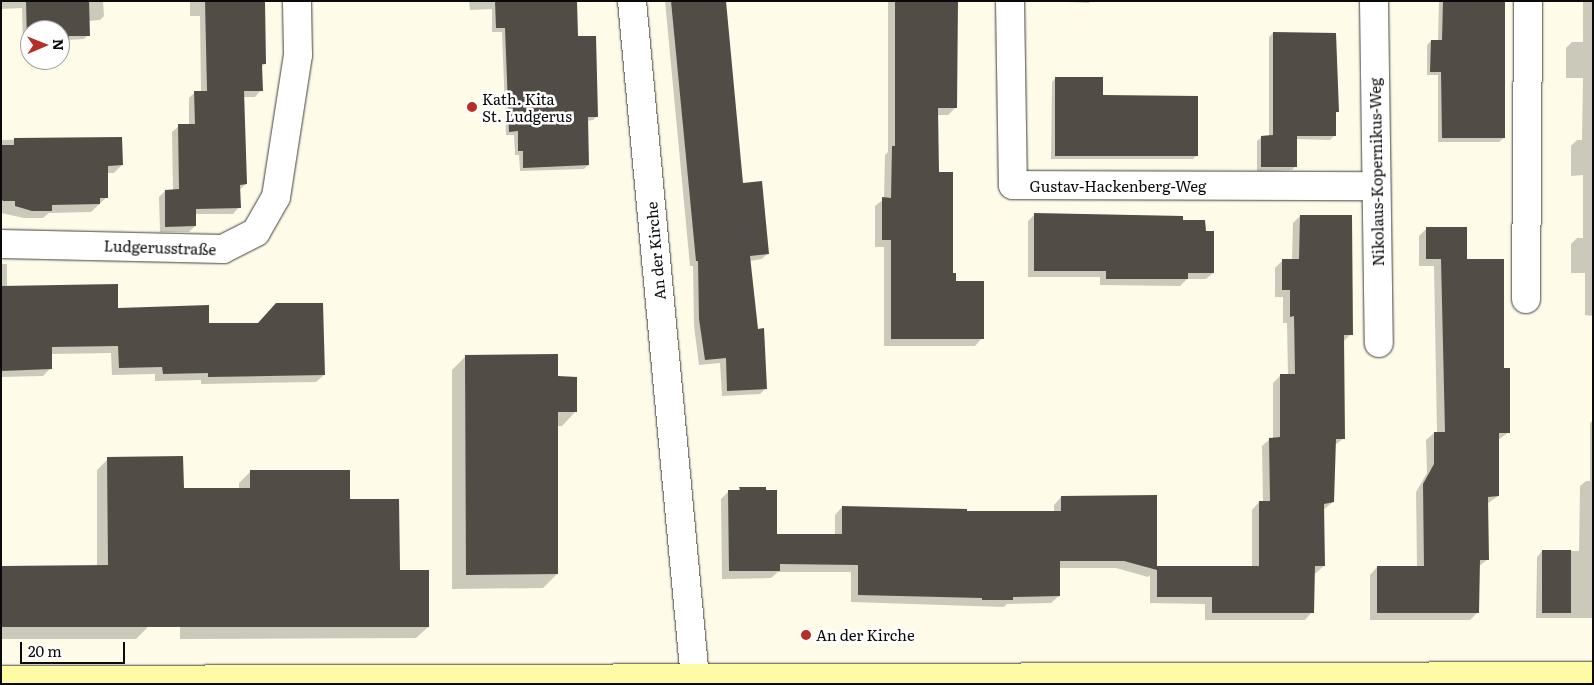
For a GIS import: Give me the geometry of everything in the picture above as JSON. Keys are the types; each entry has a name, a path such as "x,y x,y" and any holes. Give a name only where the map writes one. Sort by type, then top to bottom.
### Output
{"street":[{"name":"Ludgerusstraße","path":"1,244 223,249 256,232 276,197 298,56 297,1"},
{"name":"An der Kirche","path":"632,1 695,679"},
{"name":"Gustav-Hackenberg-Weg","path":"1010,1 1013,185 1376,186"},
{"name":"Nikolaus-Kopernikus-Weg","path":"1374,1 1379,343"},
{"path":"1526,299 1528,1"},
{"path":"1,680 1593,676"}],"building":[{"path":"26,1 89,1 90,36 70,36 70,20 26,20"},
{"path":"205,1 265,1 266,64 262,64 263,91 244,91 247,184 240,185 241,208 196,209 196,226 165,227 165,190 179,189 178,124 195,124 194,91 207,91"},
{"path":"495,1 577,1 578,36 596,36 598,117 588,117 589,165 523,168 523,151 518,151 518,131 509,132 505,28 496,28"},
{"path":"671,1 726,1 743,183 762,181 769,254 750,256 758,329 764,328 767,389 727,391 726,358 705,360 699,319 698,261 696,261"},
{"path":"895,1 958,1 957,108 938,108 939,172 953,172 953,273 956,273 956,281 984,281 984,339 891,339 891,240 882,240 882,197 891,198 892,146 895,146"},
{"path":"1443,1 1505,1 1505,138 1442,138 1441,72 1430,72 1431,40 1442,40"},
{"path":"1273,32 1336,33 1339,112 1336,112 1336,136 1297,136 1297,167 1261,167 1261,136 1273,135"},
{"path":"1055,77 1103,77 1103,95 1198,96 1198,156 1055,156"},
{"path":"122,137 123,165 108,166 108,198 100,198 100,204 52,205 52,211 32,211 15,206 15,201 3,201 1,199 1,145 14,145 14,138"},
{"path":"1034,213 1183,216 1183,220 1205,220 1206,231 1214,231 1214,273 1188,273 1188,279 1106,279 1106,271 1034,271"},
{"path":"1300,215 1352,215 1353,335 1344,335 1345,439 1336,439 1334,502 1324,504 1325,566 1315,566 1314,613 1212,613 1212,597 1157,597 1157,566 1259,566 1259,501 1270,501 1269,438 1280,437 1280,374 1295,374 1294,316 1290,317 1290,290 1282,290 1282,259 1299,259"},
{"path":"1426,227 1467,227 1467,259 1504,259 1504,368 1510,368 1510,433 1499,433 1499,496 1488,497 1489,560 1480,560 1479,613 1377,613 1377,566 1424,566 1423,484 1434,464 1434,432 1445,432 1441,259 1426,259"},
{"path":"118,284 118,308 209,305 209,323 258,323 276,303 323,303 325,375 208,377 208,373 163,374 162,367 119,368 118,346 52,347 52,369 1,371 1,286"},
{"path":"558,354 558,376 577,377 577,412 558,412 558,574 466,575 465,355"},
{"path":"183,456 184,488 250,488 250,470 350,470 350,499 399,499 400,570 429,570 429,627 1,627 1,566 108,565 107,457"},
{"path":"739,487 766,487 766,490 777,490 777,534 842,534 842,506 967,509 967,511 1061,511 1061,496 1157,495 1157,570 1124,561 1060,561 1060,596 1013,597 1013,600 858,595 858,565 780,564 780,571 729,571 728,490 740,490"},
{"path":"1542,550 1571,550 1571,613 1542,613"}],"place":[{"name":"Kath. Kita St. Ludgerus","path":"472,107"},
{"name":"An der Kirche","path":"806,635"}]}
